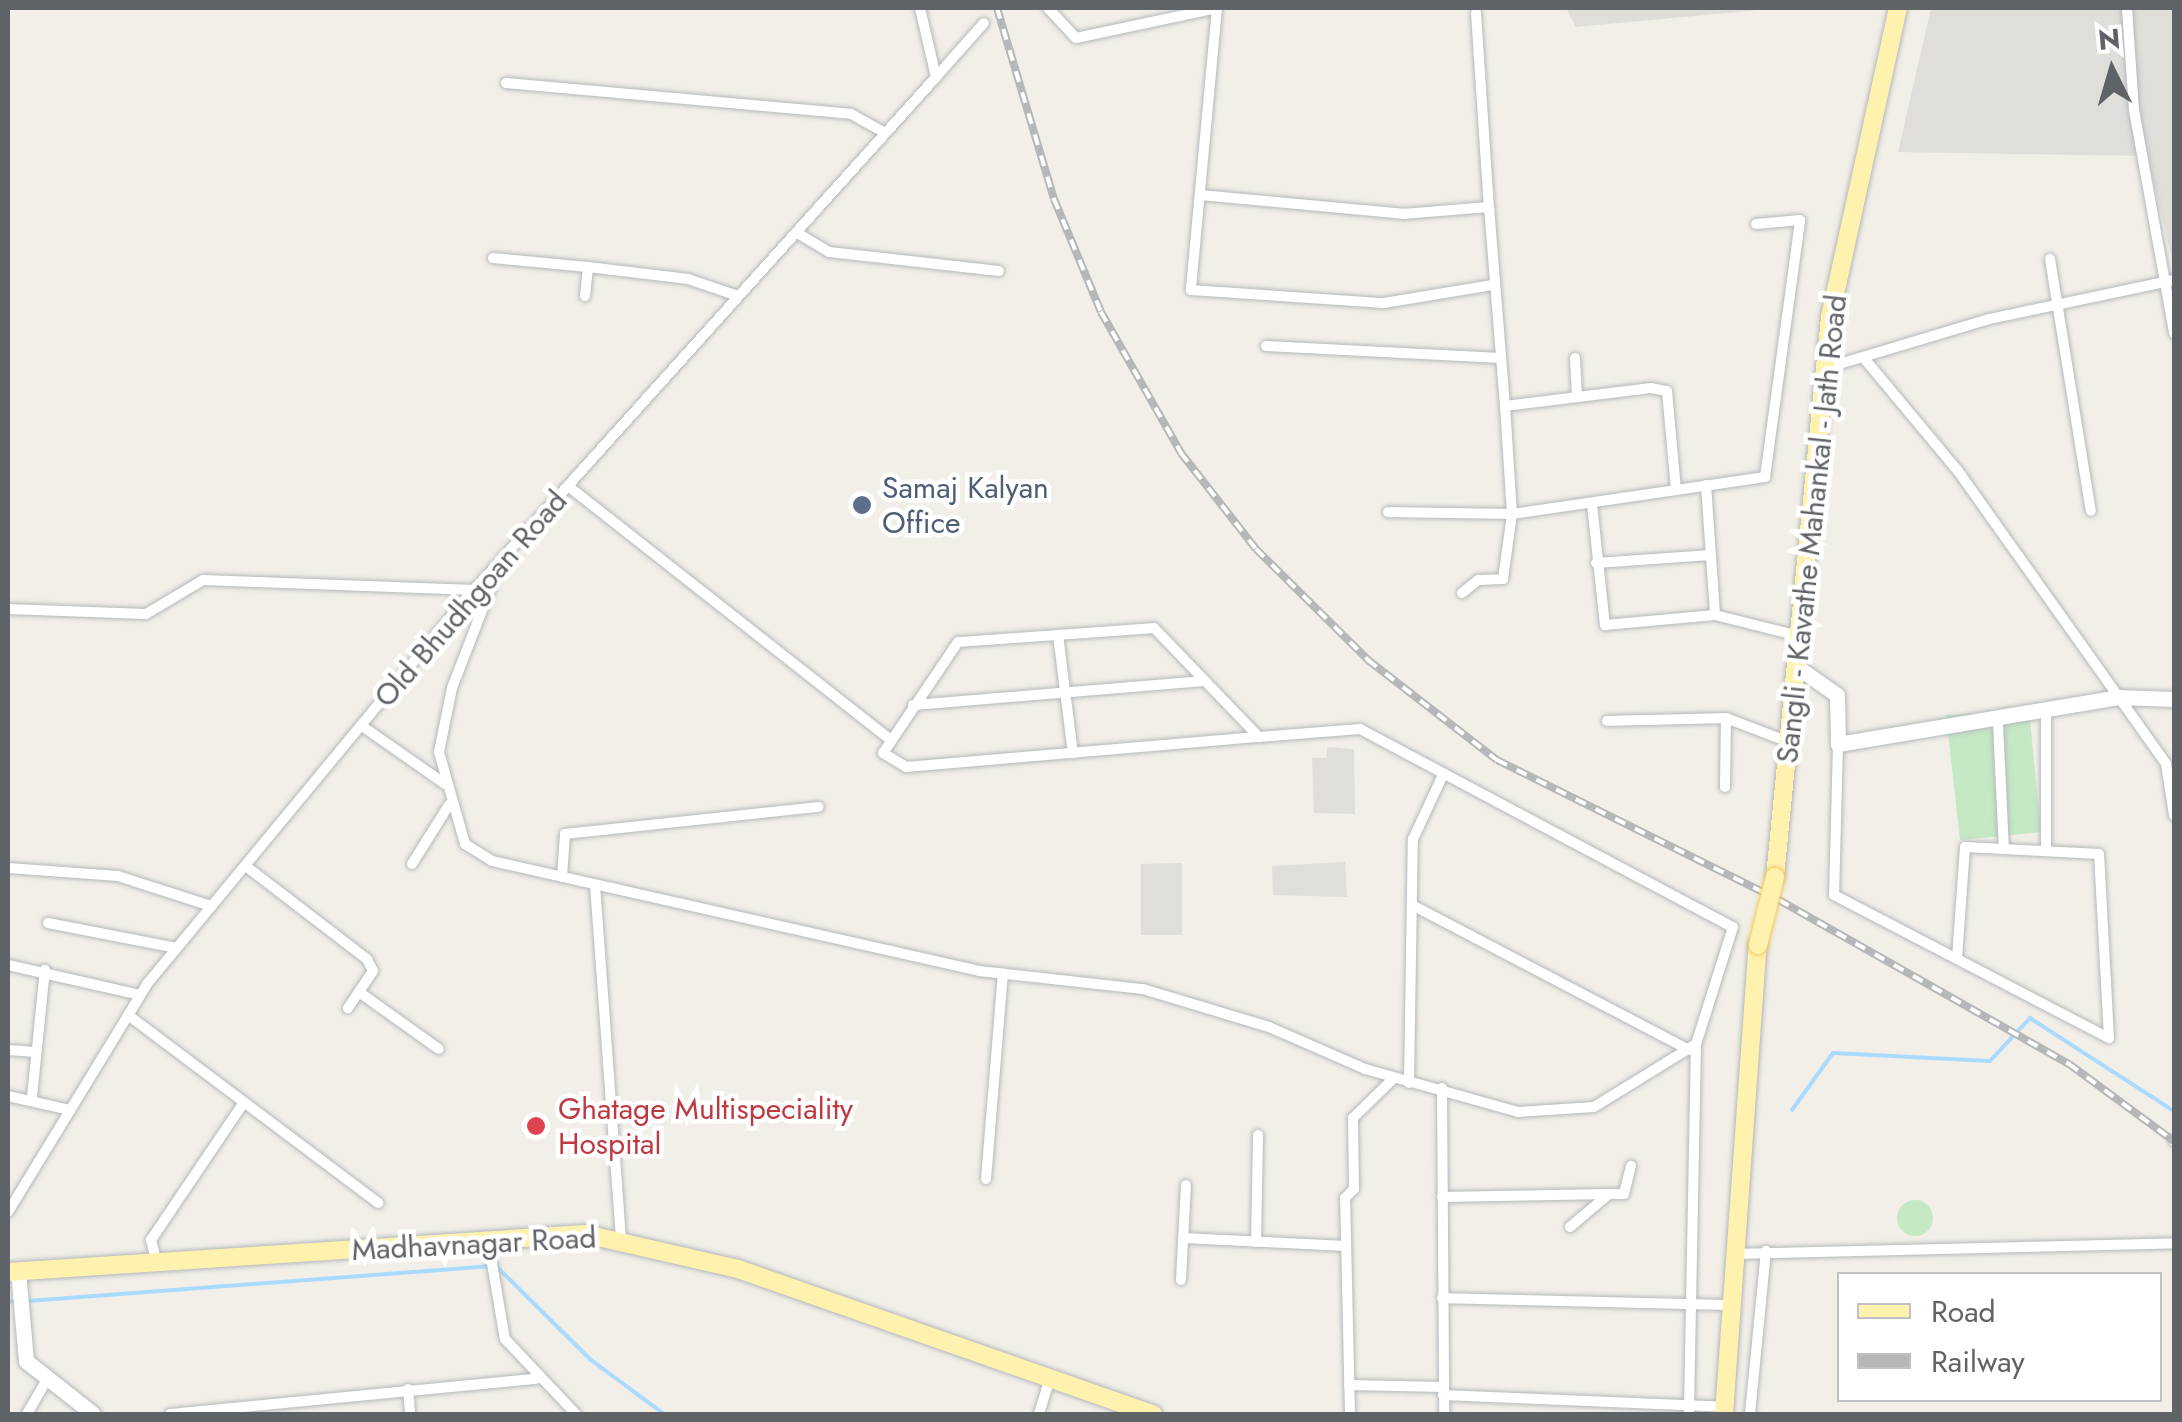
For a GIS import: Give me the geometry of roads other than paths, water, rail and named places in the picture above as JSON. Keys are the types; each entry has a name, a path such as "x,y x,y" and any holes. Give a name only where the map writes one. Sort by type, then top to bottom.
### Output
{"main road":[{"name":"Sangli - Kavathe Mahankal - Jath Road","path":"1724,1411 1739,1254 1758,945 1775,877 1826,368 1898,8"},
{"name":"Madhavnagar Road","path":"13,1272 488,1240 621,1238 738,1269 1049,1381 1153,1414"}],"street":[{"path":"920,8 936,77"},
{"path":"1048,8 1076,38 1217,8 1191,290 1384,303 1493,285"},
{"path":"2127,8 2134,110 2171,281 2174,333"},
{"path":"1462,593 1504,578 1512,514 1476,13"},
{"name":"Old Bhudhgoan Road","path":"8,1212 140,995 177,948 475,590 738,296 799,234 882,132 984,24"},
{"path":"506,83 851,114 882,132"},
{"path":"1200,195 1403,214 1489,207"},
{"path":"1388,512 1512,514 1766,477 1800,220 1756,224"},
{"path":"799,234 829,252 999,271"},
{"path":"493,258 688,279 738,296"},
{"path":"2050,259 2091,511"},
{"path":"585,296 588,267"},
{"path":"1826,368 2171,281"},
{"path":"1266,346 1501,358"},
{"path":"1863,357 1958,471 2170,764 2174,815"},
{"path":"1574,358 1577,396"},
{"path":"1506,406 1577,396 1666,391 1676,490"},
{"path":"568,486 891,740"},
{"path":"1706,486 1715,615"},
{"path":"1592,504 1604,625 1715,615 1800,636"},
{"path":"1596,563 1712,555"},
{"path":"502,560 452,688 439,752 448,805 465,844 492,862 1002,974 1143,990 1409,1083 1442,1088 1518,1112 1594,1107 1692,1047"},
{"path":"8,609 146,614 202,580 475,590"},
{"path":"1259,737 1154,628 958,642 883,752 906,767 1073,753 1259,737 1360,728 1442,777 1733,927 1692,1047 1688,1414"},
{"path":"1058,635 1073,753"},
{"path":"1796,666 1838,695 1834,895 2109,1038 2099,854 1965,847 1957,958"},
{"path":"913,705 1205,681"},
{"path":"1838,744 1998,723 2118,697 2174,699"},
{"path":"2046,714 2046,850"},
{"path":"1607,720 1726,718 1789,742"},
{"path":"1725,787 1726,718"},
{"path":"1998,723 2004,848"},
{"path":"362,726 445,784"},
{"path":"1409,1083 1413,838 1442,777"},
{"path":"412,864 448,805"},
{"path":"562,878 565,834 820,808"},
{"path":"247,867 367,960 374,971 348,1008"},
{"path":"8,868 118,876 212,906"},
{"path":"595,885 621,1238"},
{"path":"1412,905 1692,1047"},
{"path":"48,923 177,948"},
{"path":"8,965 45,970 140,995"},
{"path":"32,1097 45,970"},
{"path":"986,1179 1002,974"},
{"path":"359,992 439,1049"},
{"path":"128,1015 378,1203"},
{"path":"8,1050 36,1052"},
{"path":"1350,1414 1346,1246 1353,1118 1394,1078"},
{"path":"1442,1088 1444,1414"},
{"path":"8,1096 32,1097 70,1110"},
{"path":"157,1265 152,1240 244,1102"},
{"path":"1256,1242 1258,1135"},
{"path":"1442,1197 1624,1194 1631,1166"},
{"path":"1181,1280 1186,1185"},
{"path":"8,1187 19,1193"},
{"path":"1570,1227 1609,1194"},
{"path":"1183,1238 1346,1246"},
{"path":"488,1240 500,1328 536,1378 576,1414"},
{"path":"1739,1254 2174,1243"},
{"path":"1750,1414 1766,1251"},
{"path":"13,1272 23,1300 26,1361 45,1383 93,1414"},
{"path":"1442,1298 1734,1306"},
{"path":"170,1414 536,1378"},
{"path":"1039,1414 1049,1381"},
{"path":"27,1414 45,1383"},
{"path":"1349,1385 1689,1400 1724,1411"},
{"path":"408,1388 410,1414"}],"waterway":[{"path":"1792,1110 1833,1053 1990,1061 2030,1018 2174,1111"},
{"path":"28,1301 496,1266 591,1360 664,1414"},
{"path":"8,1302 18,1301"}],"railway":[{"path":"997,8 1054,199 1101,312 1181,453 1256,549 1368,660 1497,760 1779,900 2069,1064 2174,1141"}],"place":[{"name":"Samaj Kalyan Office","path":"862,505"},
{"name":"Ghatage Multispeciality Hospital","path":"536,1126"}]}
